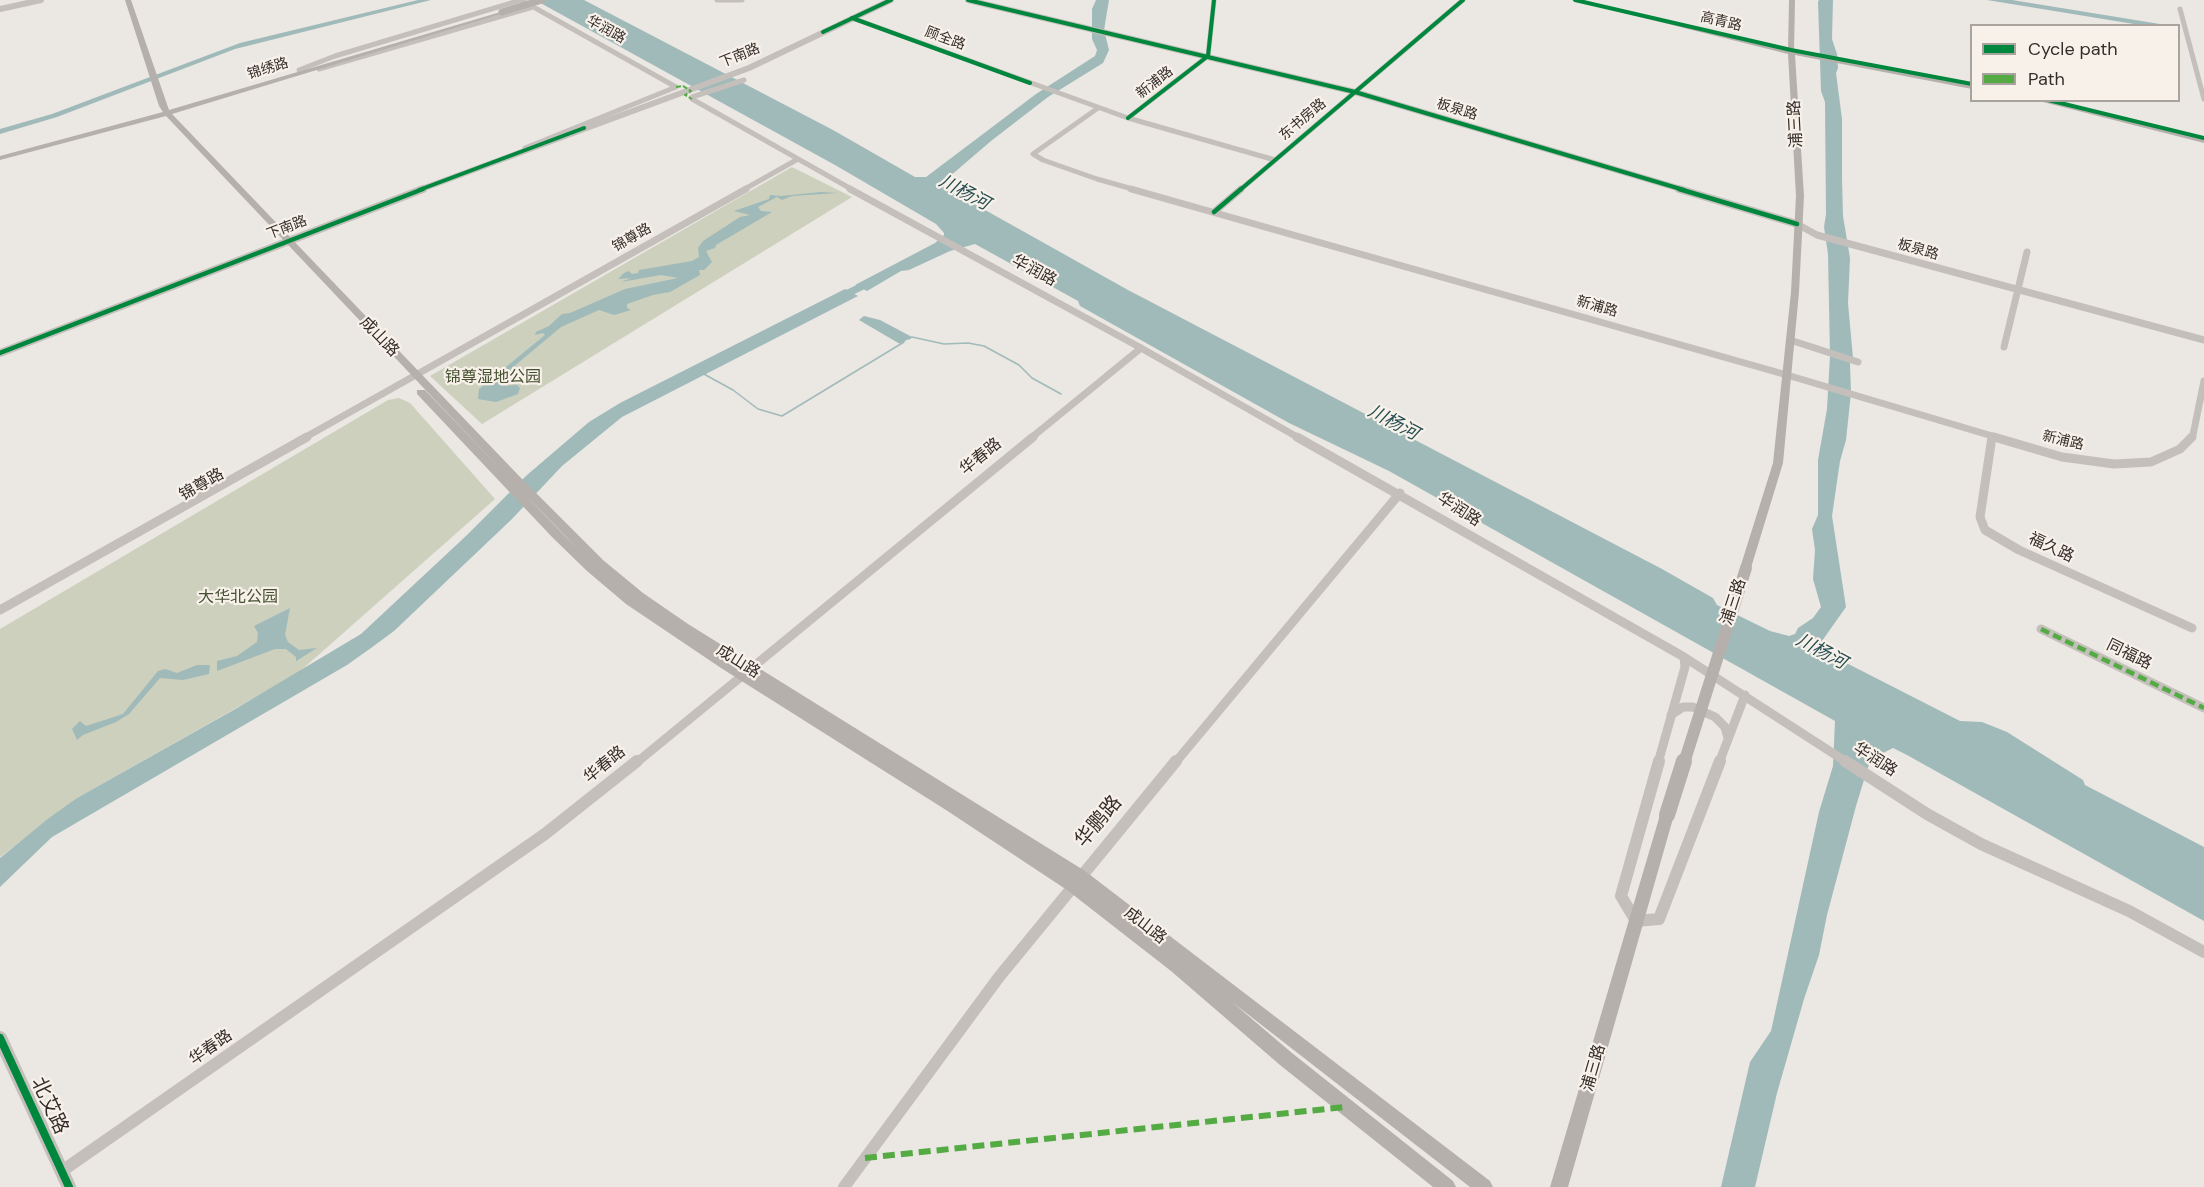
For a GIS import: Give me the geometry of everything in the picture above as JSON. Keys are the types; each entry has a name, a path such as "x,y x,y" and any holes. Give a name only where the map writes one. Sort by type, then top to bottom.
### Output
{"main road":[{"name":"成山路","path":"121,0 162,113 412,379 533,503 591,568 630,601 1076,880 1484,1187"},
{"name":"成山路","path":"128,0 147,71"},
{"name":"锦绣路","path":"500,11 530,0"},
{"name":"锦绣路","path":"0,158 162,113 542,0"},
{"name":"高青路","path":"1575,0 1814,56 1970,86"},
{"name":"浦三路","path":"1559,1187 1667,815 1778,463 1795,292 1800,196 1791,50 1792,0"},
{"path":"2046,102 2204,140"},
{"path":"2056,102 2204,140"},
{"name":"锦绣路","path":"0,153 162,113"},
{"name":"成山路","path":"1076,880 1286,1059 1447,1187"}],"street":[{"path":"0,9 34,0"},
{"path":"0,9 41,0"},
{"path":"300,71 335,56 521,0"},
{"name":"华润路","path":"521,0 678,90"},
{"path":"717,0 742,0"},
{"name":"下南路","path":"0,353 525,148 678,90 748,68 891,0"},
{"name":"板泉路","path":"968,0 1355,92 1797,224 1825,237 2204,340"},
{"path":"1208,56 1214,0"},
{"name":"东书房路","path":"1214,212 1463,0"},
{"path":"300,71 533,7"},
{"path":"2180,9 2204,99"},
{"name":"顾全路","path":"852,18 1098,108 1275,160"},
{"name":"新浦路","path":"1128,118 1208,56"},
{"name":"华润路","path":"744,80 692,97 692,99 937,238 1141,348 1400,493 1478,542 1684,657 1927,814 1981,844 2129,911 2204,952"},
{"name":"新浦路","path":"1098,108 1033,154 1043,160 1088,176 1787,375 2062,457 2114,465 2151,462 2180,449 2193,435 2204,381"},
{"name":"锦尊路","path":"0,617 798,159"},
{"path":"2004,347 2027,252"},
{"path":"1790,340 1858,362"},
{"name":"华春路","path":"62,1171 545,834 1141,348"},
{"name":"锦尊路","path":"0,610 412,379"},
{"name":"福久路","path":"1992,437 1980,517 1985,530 2019,550 2192,628"},
{"name":"华鹏路","path":"844,1187 999,977 1076,880 1400,493"},
{"name":"同福路","path":"2041,629 2204,708"},
{"path":"1684,657 1685,667 1621,896 1636,921 1659,919 1744,695"},
{"path":"1671,715 1683,707 1693,707 1715,717 1725,727 1728,738"},
{"name":"北艾路","path":"0,1038 69,1187"}],"green space":[{"name":"锦尊湿地公园","path":"792,167 852,197 482,424 430,376"},
{"name":"大华北公园","path":"399,398 410,403 495,499 298,673 77,798 0,857 0,629 388,400"}],"water":[{"path":"418,0 431,0 235,49 57,117 0,134 0,129 52,114 240,43"},
{"name":"川杨河","path":"535,0 584,0 833,130 915,177 926,177 1036,94 1095,56 1097,50 1092,39 1092,9 1096,0 1109,0 1104,30 1109,50 1103,63 1048,97 991,141 942,183 944,187 1128,290 1662,569 1713,598 1717,605 1770,631 1789,636 1795,634 1798,628 1813,618 1821,607 1813,579 1815,550 1812,529 1818,515 1818,460 1827,409 1830,356 1828,254 1824,227 1826,214 1825,102 1821,91 1818,2 1819,0 1833,0 1832,39 1837,54 1836,73 1842,119 1843,216 1850,258 1848,303 1853,358 1850,363 1851,393 1846,440 1840,461 1832,516 1846,607 1817,648 1960,721 1982,722 2007,732 2083,780 2085,785 2204,847 2204,921 1893,748 1875,757 1868,767 1856,806 1827,915 1819,955 1777,1093 1755,1187 1721,1187 1750,1062 1771,1031 1819,812 1833,766 1835,721 1389,471 1289,423 1080,306 1078,301 975,244 950,251 909,270 901,271 867,291 855,285 935,243 944,233 936,224 835,165"},
{"path":"1987,0 2012,0 2160,24 2134,24"},
{"path":"838,193 792,196 782,200 777,197 758,207 761,211 772,212 716,245 715,248 706,251 712,262 704,270 699,270 700,275 670,292 627,304 627,308 631,310 614,315 599,310 561,327 506,373 511,375 510,380 507,384 499,386 517,385 520,388 518,394 496,402 478,399 479,389 545,335 543,333 535,335 562,314 570,313 625,289 678,278 661,275 621,282 631,278 618,279 624,273 629,271 632,274 638,273 639,270 692,261 699,257 698,248 703,241 740,217 750,215 734,211 769,199 770,195"},
{"path":"845,289 858,296 622,417 562,466 512,519 394,631 347,665 52,837 0,887 0,858 77,798 237,708 361,634 467,535 527,475 589,422 620,403"},
{"path":"864,316 880,320 912,337 900,344 859,320"},
{"path":"290,608 285,635 288,642 299,650 317,648 296,661 296,657 286,649 275,649 217,671 217,661 237,656 257,642 258,633 254,626"},
{"path":"197,665 210,665 209,674 183,680 160,678 129,714 77,740 72,729 80,721 86,726 123,714 158,671 165,669 177,673"}],"waterway":[{"path":"840,297 871,282"},
{"path":"909,339 912,337 944,344 968,343 984,346 1019,365 1032,378 1061,394"},
{"path":"702,373 733,390 758,409 782,416 904,342"}],"marked path":[{"path":"676,87 683,86 691,91 685,95 692,99"},
{"path":"2041,629 2204,708"},
{"path":"865,1158 1345,1107"}],"cycle path":[{"path":"823,32 891,0"},
{"path":"968,0 1355,92 1797,224"},
{"path":"1128,118 1208,56 1214,0"},
{"path":"1214,212 1463,0"},
{"path":"1575,0 1791,50 1970,84"},
{"path":"852,18 1030,83"},
{"path":"2056,102 2204,138"},
{"path":"0,353 584,128"},
{"path":"0,1038 69,1187"}]}
